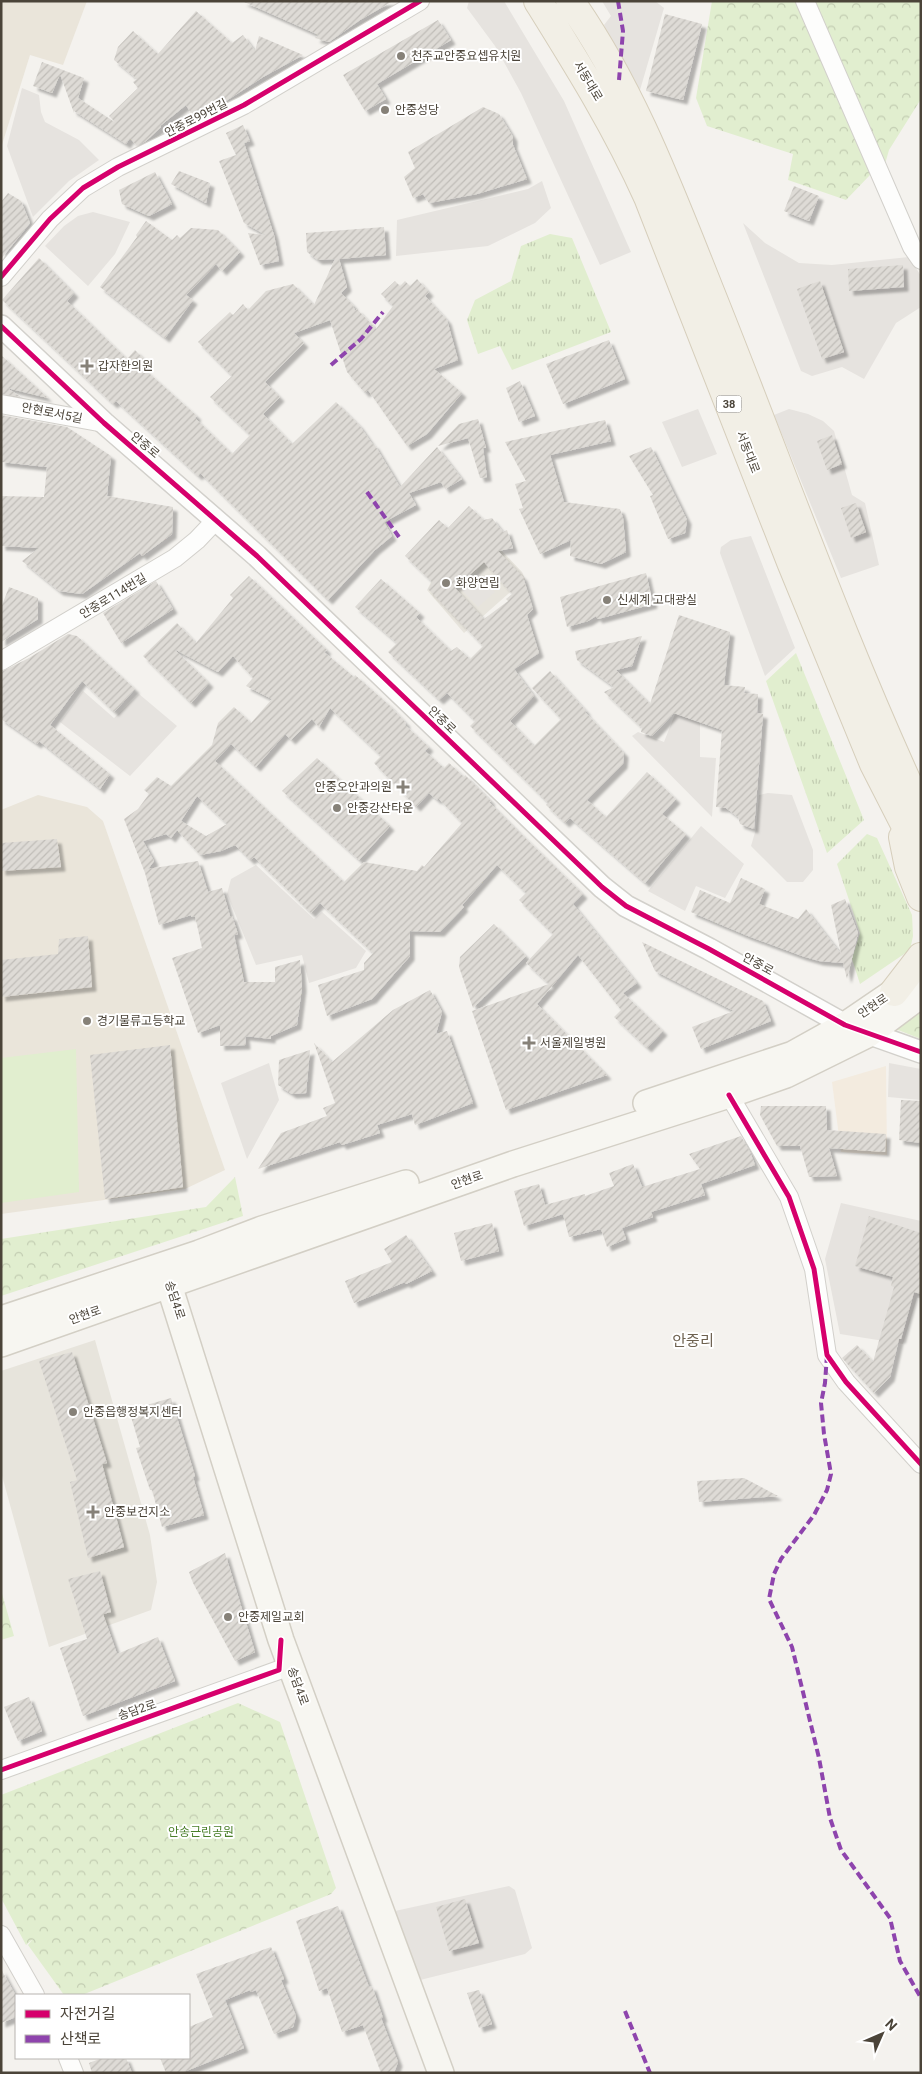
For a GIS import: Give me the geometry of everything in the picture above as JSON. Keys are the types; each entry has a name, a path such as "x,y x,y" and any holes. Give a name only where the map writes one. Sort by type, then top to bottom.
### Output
{"main road":[{"name":"서동대로","path":"538,1 593,89 625,147 648,197 791,562 874,764 910,814"},
{"name":"서동대로","path":"570,1 593,34 623,88 651,145 766,431 910,814 921,856"},
{"path":"910,814 909,867 921,897"},
{"path":"894,992 921,957"},
{"name":"안현로","path":"1,1344 159,1278 199,1253 262,1229 507,1152 779,1059 846,1025 921,973"},
{"name":"안현로","path":"1,1319 269,1248 513,1164 786,1075 869,1034 921,995"},
{"name":"송담4로","path":"159,1278 281,1640 441,2073"},
{"name":"송담4로","path":"159,1278 279,1670 425,2073"}],"street":[{"name":"안중로99번길","path":"1,277 50,219 83,188 118,167 244,105 420,1"},
{"path":"805,1 916,254"},
{"name":"안중로","path":"1,326 104,423 216,520 602,887 626,906 709,949 846,1025 921,1052"},
{"name":"안현로서5길","path":"1,404 104,423"},
{"name":"안중로114번길","path":"1,662 175,558 216,520"},
{"path":"729,1095 789,1197 814,1269 826,1354 846,1382 921,1464"},
{"path":"279,1670 281,1640"},
{"name":"송담2로","path":"1,1770 279,1670"},
{"path":"1,1935 34,1994"},
{"path":"68,2059 74,2073"}],"shaded area":[{"path":"1,1 87,1 63,65 30,55 1,148"},
{"path":"469,1 504,1 564,101 631,252 600,265 521,93 495,46 467,8"},
{"path":"602,1 655,1 664,8 640,90 636,93 604,25 611,16"},
{"path":"22,88 39,95 41,112 45,122 79,140 99,160 69,181 33,217 7,146"},
{"path":"542,181 551,208 535,223 488,246 396,256 397,220 528,189"},
{"path":"93,212 130,222 115,254 88,286 45,246 64,226 78,216"},
{"path":"743,223 765,243 799,263 832,265 909,257 921,276 921,307 896,323 864,379 842,367 812,376 801,371"},
{"path":"698,409 717,454 682,467 662,422"},
{"path":"789,409 808,414 823,421 834,431 852,495 865,503 879,565 841,578 774,415"},
{"name":"화양연립","path":"483,531 522,572 525,579 464,633 427,590 433,578"},
{"path":"751,536 795,648 765,676 720,553 721,547 731,540"},
{"path":"478,573 495,592 478,607 461,589"},
{"path":"83,691 114,718 139,694 177,726 130,776 60,722"},
{"path":"675,714 700,723 700,757 716,758 712,817 632,736 638,732 664,742"},
{"path":"768,793 792,795 813,850 813,870 803,882 787,882 751,846 756,829 759,795"},
{"name":"경기물류고등학교","path":"38,795 87,807 103,821 225,1170 185,1189 1,1214 1,810"},
{"path":"701,826 744,864 725,898 696,886 685,911 648,891"},
{"path":"256,865 314,919 322,912 366,951 356,968 309,983 302,955 256,965 227,894 231,879"},
{"path":"269,1063 279,1100 247,1159 221,1083"},
{"path":"889,1063 921,1069 921,1100 888,1097"},
{"path":"886,1066 887,1155 841,1152 832,1082"},
{"path":"841,1203 921,1221 921,1298 917,1298 903,1344 840,1334 825,1259"},
{"path":"95,1340 150,1535 157,1582 151,1610 49,1647 1,1472 1,1371"},
{"path":"509,1886 515,1890 532,1948 525,1954 420,1980 395,1911"}],"green space":[{"path":"712,1 921,1 921,99 889,150 885,164 870,175 846,200 788,180 793,154 707,126 696,98"},
{"path":"550,234 572,238 611,332 512,370 500,346 478,354 467,320 475,300 511,281 521,246"},
{"path":"796,653 864,820 827,853 766,681"},
{"path":"867,834 877,838 912,915 913,936 910,950 860,984 852,959 860,933 837,864"},
{"path":"921,1006 921,1039 893,1028"},
{"path":"76,1049 79,1192 1,1203 1,1058"},
{"path":"235,1177 243,1216 1,1296 1,1239 206,1207"},
{"path":"1,1590 14,1636 1,1640"},
{"name":"안송근린공원","path":"238,1703 280,1722 336,1888 331,1894 84,1994 63,1994 28,1945 33,1939 26,1945 1,1898 1,1795"}],"building":[{"path":"242,1 393,1 360,20 329,42 315,38 319,35"},
{"path":"196,11 232,43 243,35 255,51 259,36 303,55 194,118 186,105 160,126 146,141 137,146 130,138 126,144 74,111 74,113 60,74 52,93 33,86 42,62 84,78 78,98 116,123 109,116 138,88 133,82 137,79 114,60 118,47 133,31 158,54"},
{"path":"665,14 702,24 683,100 646,91"},
{"path":"438,20 451,40 377,84 386,99 365,111 343,75"},
{"path":"483,107 499,114 513,137 513,145 527,179 477,194 429,203 423,194 413,198 404,177 415,168 408,152"},
{"path":"243,125 250,141 244,143 274,235 279,261 260,265 248,233 266,235 244,223 219,161 236,155 226,133"},
{"path":"179,171 210,183 206,203 171,184"},
{"path":"155,172 172,204 149,216 122,204 119,190"},
{"path":"794,186 819,196 809,221 784,211"},
{"path":"8,193 21,201 30,223 1,259 1,202"},
{"path":"146,221 172,240 177,235 180,238 191,228 218,230 240,252 222,271 216,264 186,295 193,300 165,338 100,287 137,237 136,235"},
{"path":"384,227 386,255 339,259 347,287 341,293 353,305 355,311 357,309 376,329 393,306 381,294 395,281 400,286 405,281 410,286 417,279 429,292 425,296 447,320 458,360 434,369 462,393 427,434 407,446 368,390 365,393 347,372 330,320 294,333 304,343 265,382 280,397 263,414 292,444 336,402 359,425 374,444 400,487 437,447 462,479 445,489 441,482 409,493 416,505 384,522 392,536 375,550 328,600 200,473 198,476 116,401 113,404 2,300 39,258 74,293 67,301 127,359 135,350 147,362 142,367 197,416 195,418 232,454 250,435 210,397 232,376 198,342 230,312 233,315 243,304 248,310 266,291 293,284 314,305 335,259 318,260 307,252 306,233"},
{"path":"903,265 904,287 849,291 848,269"},
{"path":"820,281 844,352 822,359 797,289"},
{"path":"609,340 625,379 563,404 546,364"},
{"path":"1,355 48,398 7,388 21,397 1,394"},
{"path":"520,381 535,416 519,422 506,388"},
{"path":"1,415 67,427 111,456 107,496 173,507 172,534 142,556 140,553 82,594 59,591 22,561 39,548 1,546 1,496 44,497 47,467 1,462"},
{"path":"478,419 486,448 483,448 487,477 480,478 468,438 438,446 459,424"},
{"path":"605,420 611,441 550,455 564,502 620,509 623,518 626,552 601,564 570,556 571,540 540,554 519,509 523,508 515,484 526,481 505,442"},
{"path":"832,435 842,464 827,470 817,441"},
{"path":"651,447 687,520 685,533 668,539 650,496 653,495 629,456"},
{"path":"856,503 866,532 851,538 841,508"},
{"path":"469,506 484,520 492,518 503,532 507,530 513,548 498,551 523,577 533,609 527,615 539,653 514,669 534,696 510,721 534,746 561,719 532,688 550,671 587,712 584,711 624,753 623,764 587,800 606,817 647,772 676,799 662,814 686,834 645,883 570,818 565,823 546,805 548,803 470,726 475,721 447,693 439,700 388,652 397,643 355,607 381,579 420,613 416,617 451,651 457,647 470,659 483,646 428,589 432,582 405,556 439,520 448,528","holes":["484,562 512,594 506,599 508,601 484,619 455,588"]},
{"name":"신세계 고대광실","path":"646,573 653,604 598,619 596,616 588,621 567,627 560,597"},
{"path":"249,576 327,650 324,652 354,677 355,675 389,705 406,723 405,725 429,747 425,751 444,768 449,763 464,777 465,775 491,801 489,802 583,894 573,904 637,983 623,993 663,1031 647,1048 614,1017 621,1010 578,955 537,1004 607,1075 506,1110 472,1011 549,984 526,963 553,934 519,900 526,893 497,865 462,905 464,907 440,932 410,931 410,956 372,999 327,1016 318,985 364,970 364,963 373,953 320,903 311,913 254,857 250,860 235,845 221,851 200,855 177,830 171,838 166,834 143,841 154,861 148,869 198,861 208,892 222,888 230,916 232,916 238,934 234,935 244,982 275,982 275,967 300,960 302,987 297,1025 271,1036 271,1039 245,1036 246,1045 220,1046 220,1025 198,1033 172,958 202,948 195,916 191,917 191,915 159,925 145,873 124,819 138,809 149,794 144,790 157,777 171,786 212,745 218,723 234,707 251,723 272,699 246,686 253,678 233,656 218,672 174,649 209,683 191,703 143,656 177,623 196,643 233,598 230,595","holes":["330,708 381,756 374,763 416,807 429,793 437,800 438,798 462,823 424,867 422,865 417,871 364,862 344,882 215,761 231,744 256,767 285,734 291,740 312,719 319,727","197,796 227,824 206,836 181,821"]},
{"path":"156,581 173,609 121,643 103,613"},
{"path":"9,587 38,598 38,619 1,642 1,608"},
{"path":"679,615 730,632 724,685 745,687 744,693 758,694 757,713 763,714 754,829 740,824 738,817 726,808 716,807 722,730 674,713 652,736 641,732 642,728 604,692 614,687 577,660 575,651 642,636 632,666 616,670 650,704"},
{"path":"68,634 77,636 135,689 114,712 82,681 50,725 110,774 100,789 39,741 37,744 1,719 1,672 29,658"},
{"name":"안중강산타운","path":"317,758 390,826 359,860 282,791"},
{"path":"57,839 61,867 1,871 1,843"},
{"path":"741,878 765,889 759,904 798,919 806,909 841,954 831,905 845,899 858,933 847,979 843,963 819,961 802,956 691,912 700,890 730,903"},
{"path":"494,924 526,956 473,1008 459,967 460,957"},
{"path":"88,936 92,987 1,997 1,960 58,954 59,939"},
{"path":"642,942 763,1001 771,1021 701,1049 692,1027 734,1011 655,971"},
{"path":"430,990 442,1012 436,1034 447,1031 473,1103 415,1125 412,1114 377,1125 380,1133 342,1145 340,1142 258,1169 281,1133 327,1116 323,1108 335,1103 314,1043 332,1062 393,1010"},
{"path":"170,1045 183,1187 105,1199 90,1055"},
{"path":"310,1050 306,1093 292,1094 278,1085 279,1060"},
{"path":"901,1100 921,1101 921,1143 899,1140"},
{"path":"761,1106 826,1106 827,1130 886,1134 885,1152 829,1148 837,1176 809,1177 800,1146 777,1146 760,1115"},
{"path":"741,1136 755,1165 701,1184 705,1195 651,1212 653,1217 622,1228 626,1239 607,1247 601,1229 569,1237 563,1214 524,1226 514,1191 539,1184 545,1205 585,1194 585,1196 614,1186 609,1173 633,1164 642,1187 700,1169 689,1154"},
{"path":"869,1216 921,1233 921,1294 914,1292 901,1339 899,1339 890,1377 874,1393 842,1358 857,1345 873,1362 894,1287 891,1286 893,1277 855,1266"},
{"path":"492,1223 499,1251 461,1261 454,1233"},
{"path":"406,1235 432,1271 406,1284 405,1282 354,1303 345,1281 392,1262 384,1249"},
{"path":"72,1352 107,1463 102,1464 124,1547 88,1558 70,1482 77,1480 39,1361"},
{"path":"171,1398 195,1476 193,1477 204,1515 162,1527 152,1490 150,1490 136,1448 140,1447 129,1410"},
{"path":"744,1478 778,1496 699,1502 697,1481"},
{"name":"안중제일교회","path":"225,1553 255,1652 235,1661 189,1572"},
{"path":"100,1571 111,1612 103,1614 117,1654 158,1637 175,1681 83,1716 60,1648 87,1639 68,1579"},
{"path":"29,1697 42,1731 18,1741 4,1707"},
{"path":"465,1899 479,1943 449,1951 436,1907"},
{"path":"338,1906 369,1987 372,1986 383,2018 381,2018 398,2062 394,2073 381,2073 363,2025 342,2032 327,1988 319,1991 296,1921"},
{"path":"271,1947 284,1979 281,1980 296,2016 293,2027 274,2034 256,1990 251,1992 250,1990 225,2000 244,2048 181,2073 166,2073 160,2059 190,2059 190,2027 213,2017 196,1974"},
{"path":"1,1969 15,1994 15,2017 1,2023"},
{"path":"479,1990 492,2024 479,2028 467,1993"},
{"path":"99,2059 126,2059 132,2073 92,2073 89,2063"}],"marked path":[{"path":"618,1 623,31 619,80"},
{"path":"331,365 361,339 383,312"},
{"path":"367,492 399,537"},
{"path":"827,1355 821,1403 831,1474 827,1490 814,1515 781,1559 774,1574 769,1599 792,1647 819,1758 830,1818 841,1850 890,1918 900,1961 921,1998"},
{"path":"625,2011 650,2073"}],"cycle path":[{"path":"1,277 50,219 83,188 118,167 244,105 420,1"},
{"path":"1,326 104,423 257,556 602,887 626,906 709,949 845,1025 921,1052"},
{"path":"729,1095 789,1197 814,1269 827,1355 846,1382 921,1464"},
{"path":"1,1770 279,1670 281,1640"}],"place":[{"name":"천주교안중요셉유치원","path":"401,56"},
{"name":"안중성당","path":"385,110"},
{"name":"갑자한의원","path":"87,366"},
{"name":"화양연립","path":"446,583"},
{"name":"신세계 고대광실","path":"607,600"},
{"name":"안중오안과의원","path":"403,787"},
{"name":"안중강산타운","path":"337,808"},
{"name":"경기물류고등학교","path":"87,1021"},
{"name":"서울제일병원","path":"529,1043"},
{"name":"안중읍행정복지센터","path":"73,1412"},
{"name":"안중보건지소","path":"93,1512"},
{"name":"안중제일교회","path":"228,1617"}],"district":[{"name":"안중리","path":"693,1341"}]}
